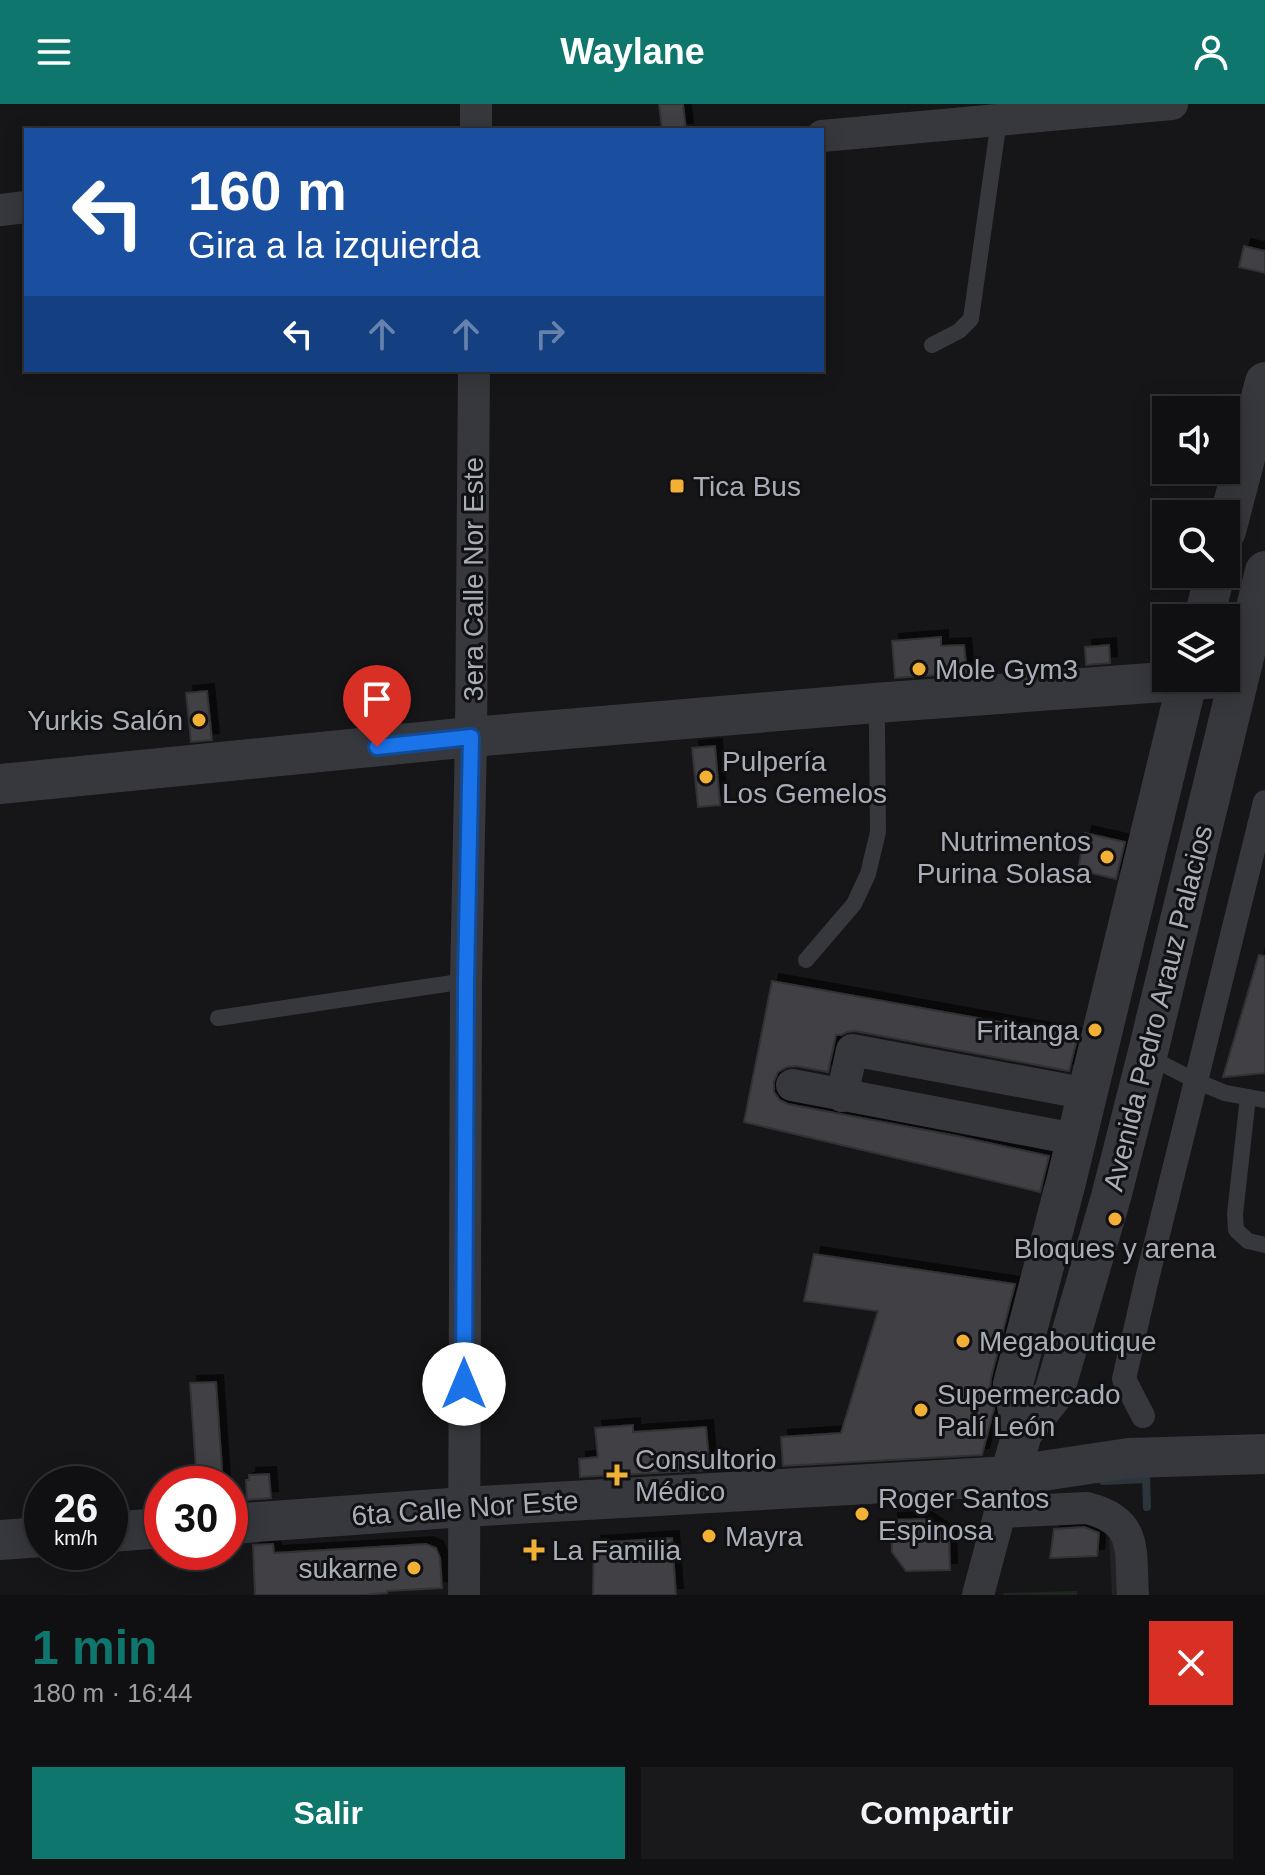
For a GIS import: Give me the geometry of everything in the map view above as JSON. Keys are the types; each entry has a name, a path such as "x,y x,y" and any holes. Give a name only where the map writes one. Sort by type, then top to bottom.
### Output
{"street":[{"path":"476,104 476,128"},
{"path":"824,136 1172,104"},
{"path":"0,210 24,207"},
{"name":"3era Calle Nor Este","path":"464,1595 466,981 474,372"},
{"path":"1235,500 1262,405"},
{"name":"Avenida Pedro Arauz Palacios","path":"1240,631 1265,571"},
{"path":"0,784 471,737 1152,682"},
{"name":"Avenida Pedro Arauz Palacios","path":"1022,1433 1013,1384 1121,957 1216,692"},
{"name":"Avenida Pedro Arauz Palacios","path":"1005,1494 1022,1433 1054,1393 1111,1197 1168,972 1218,692"},
{"path":"1143,1416 1124,1379 1265,802"},
{"path":"1121,957 1168,972"},
{"path":"842,1096 852,1050 1088,1094"},
{"path":"792,1085 1064,1137 1076,1142"},
{"path":"1066,1182 1111,1197"},
{"name":"6ta Calle Nor Este","path":"1022,1433 1129,1458"},
{"name":"6ta Calle Nor Este","path":"248,1523 464,1507 1005,1494 1129,1458 1265,1454"},
{"path":"978,1595 1005,1494 1101,1511 1115,1519 1130,1541 1133,1595"},
{"path":"0,1540 24,1538"}],"lane":[{"path":"932,345 959,331 971,319 999,120"},
{"path":"806,960 854,904 868,874 878,832 875,703"},
{"path":"218,1018 466,981"},
{"path":"1147,1056 1225,1093 1257,1098 1235,1214 1236,1230 1248,1241 1265,1245"}],"shaded area":[{"path":"1109,1539 1134,1539 1138,1595 1112,1595"},
{"path":"1077,1591 1077,1595 1003,1595 1004,1593"}],"building":[{"path":"659,104 683,104 686,128 662,128"},
{"path":"1244,246 1265,251 1265,273 1239,267"},
{"name":"Mole Gym3","path":"941,637 941,646 964,645 967,673 895,678 892,641"},
{"path":"1109,645 1110,663 1086,665 1085,647"},
{"name":"Yurkis Salón","path":"207,691 212,740 191,742 186,693"},
{"name":"Pulpería Los Gemelos","path":"715,746 720,805 698,807 692,748"},
{"name":"Nutrimentos Purina Solasa","path":"1085,833 1125,842 1116,879 1078,870"},
{"path":"1259,955 1265,956 1265,1073 1223,1077"},
{"path":"772,981 1078,1036 1069,1071 847,1032 836,1035 828,1072 787,1067 778,1072 774,1081 774,1092 788,1104 1049,1156 1040,1192 744,1122"},
{"path":"814,1254 1015,1284 991,1378 994,1409 982,1455 783,1466 781,1437 841,1433 878,1311 804,1301"},
{"path":"216,1382 222,1466 196,1466 190,1383"},
{"path":"633,1425 633,1432 706,1427 710,1470 580,1477 579,1459 598,1457 595,1428"},
{"path":"269,1474 271,1498 248,1500 249,1475"},
{"path":"925,1519 949,1536 950,1570 906,1571 892,1552 891,1520"},
{"path":"1084,1527 1099,1533 1097,1556 1050,1558 1054,1529"},
{"path":"672,1538 676,1595 593,1595 594,1543"},
{"path":"273,1544 274,1553 426,1544 436,1548 440,1558 442,1588 364,1595 255,1595 253,1545"}],"waterway":[{"path":"1146,1476 1147,1507"},
{"path":"1103,1481 1146,1479"}],"place":[{"name":"Tica Bus","path":"677,486"},
{"name":"Mole Gym3","path":"919,669"},
{"name":"Yurkis Salón","path":"199,720"},
{"name":"Pulpería Los Gemelos","path":"706,777"},
{"name":"Nutrimentos Purina Solasa","path":"1107,857"},
{"name":"Fritanga","path":"1095,1030"},
{"name":"Bloques y arena","path":"1115,1219"},
{"name":"Megaboutique","path":"963,1341"},
{"name":"Supermercado Palí León","path":"921,1410"},
{"name":"Consultorio Médico","path":"617,1475"},
{"name":"Roger Santos Espinosa","path":"862,1514"},
{"name":"Mayra","path":"709,1536"},
{"name":"La Familia","path":"534,1550"},
{"name":"sukarne","path":"414,1568"}],"route":[{"path":"377,747 471,737 464,1384"}]}
